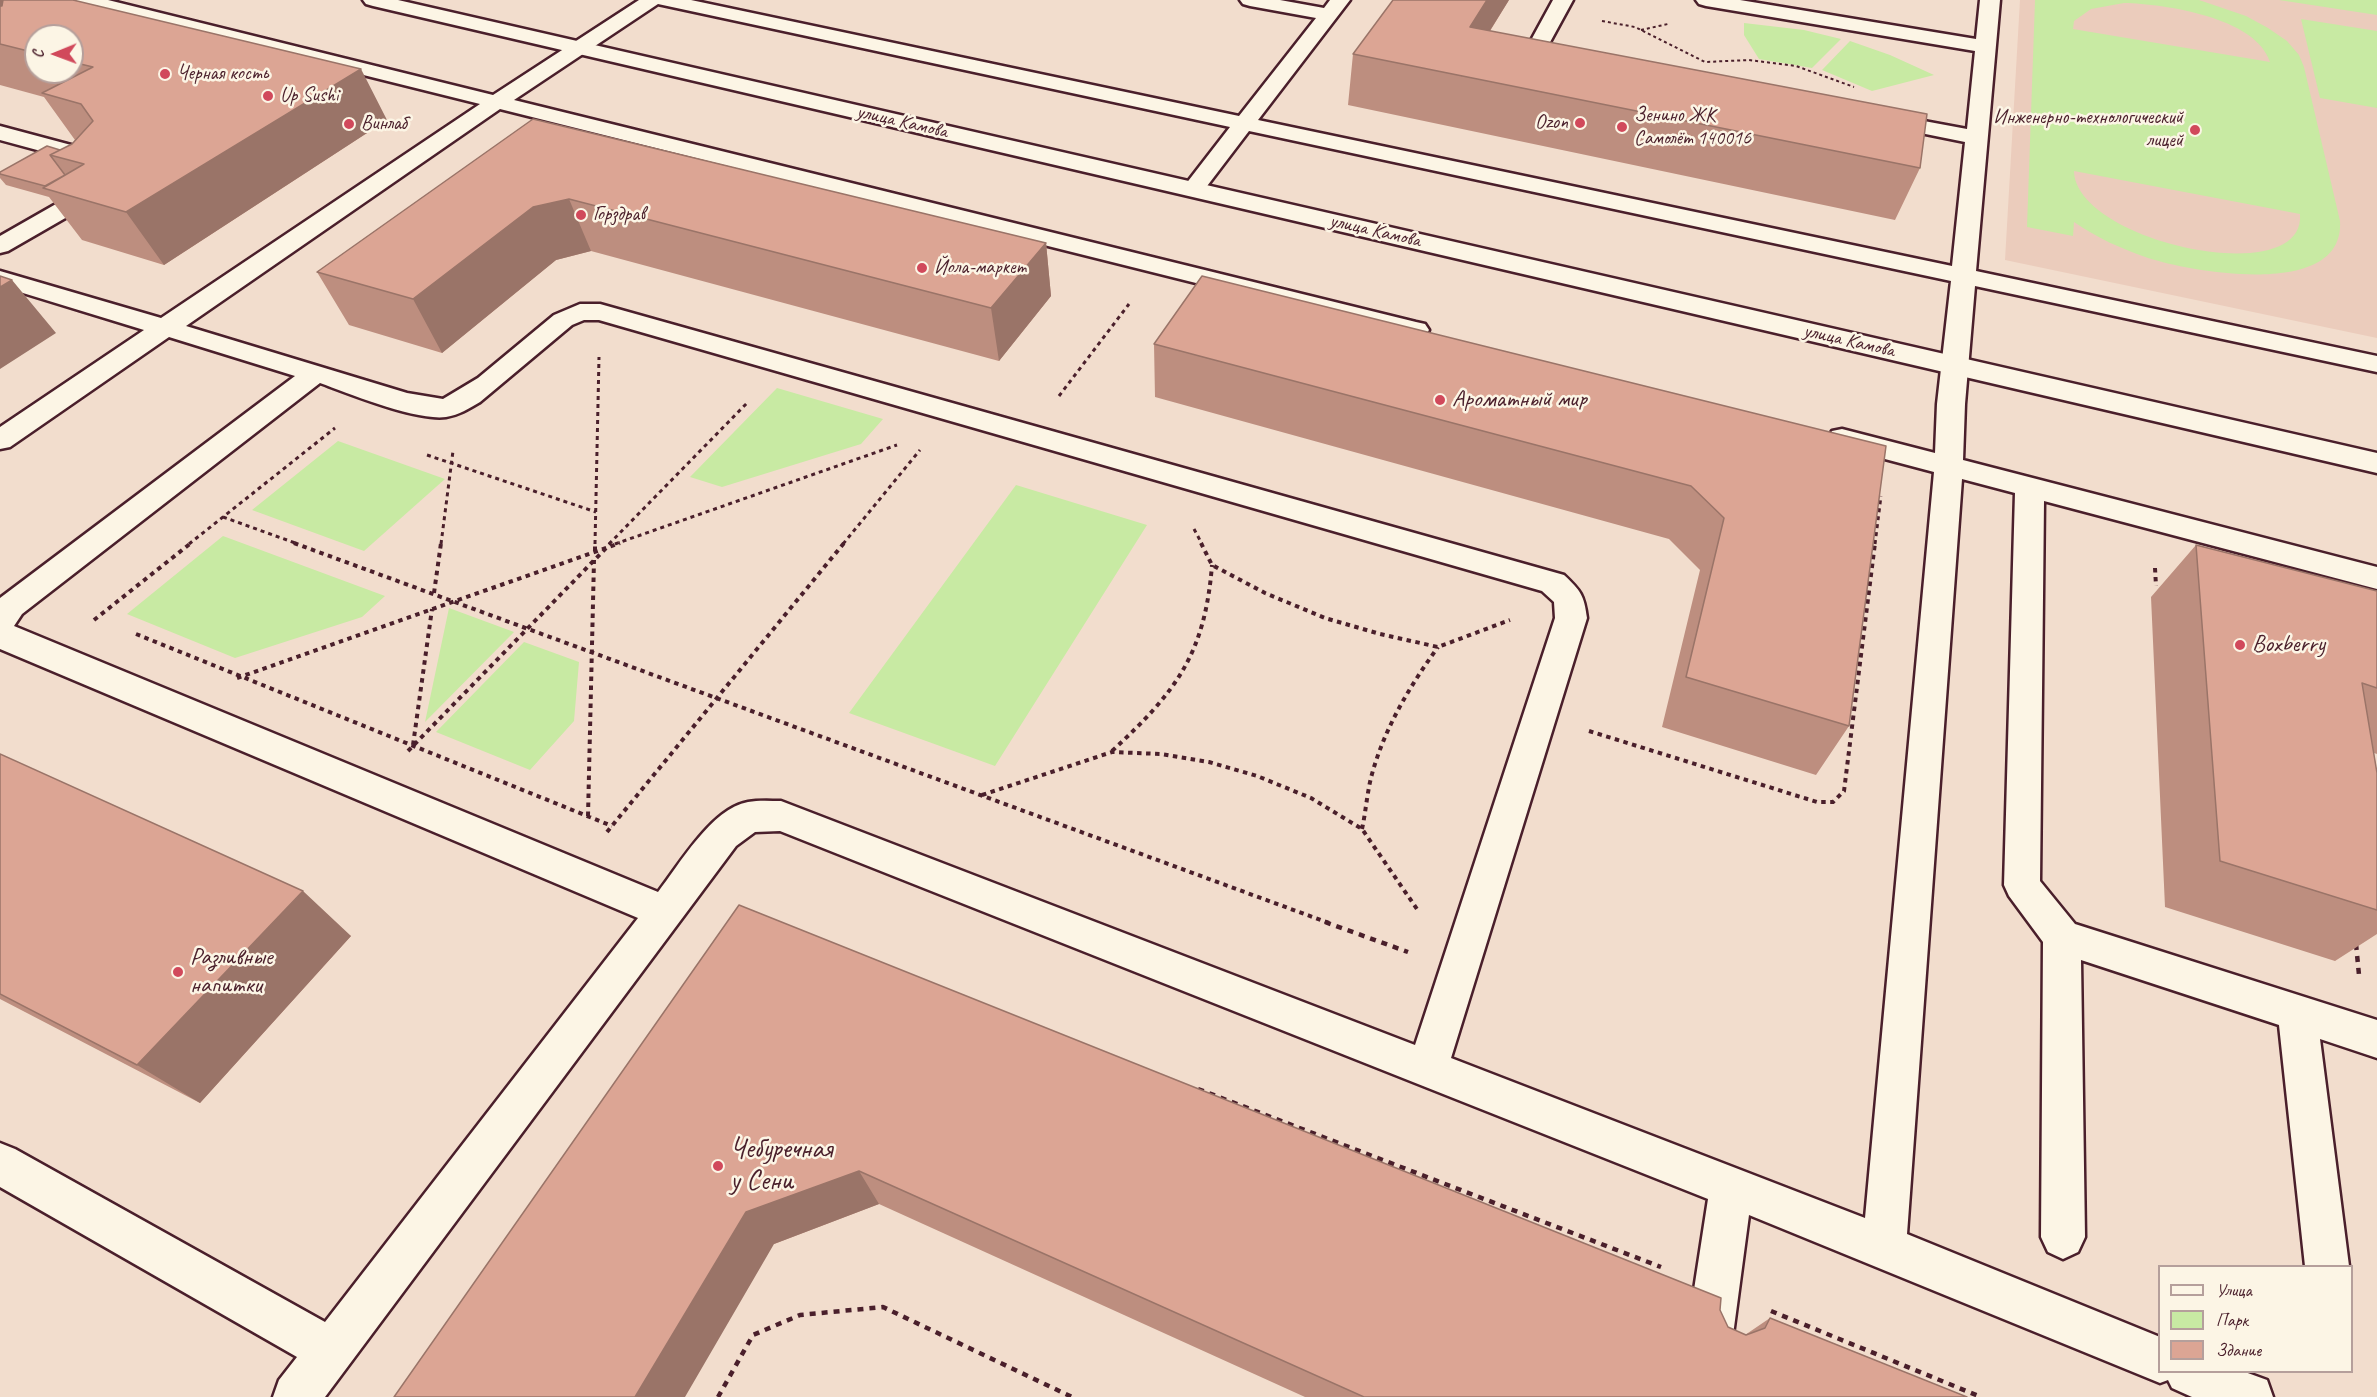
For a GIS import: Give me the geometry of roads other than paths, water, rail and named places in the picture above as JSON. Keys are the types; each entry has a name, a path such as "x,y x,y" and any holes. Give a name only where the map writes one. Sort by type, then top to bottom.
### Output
{"street":[{"name":"улица Камова","path":"373,0 2377,463"},
{"path":"0,440 578,47 652,0"},
{"path":"664,0 2377,364"},
{"path":"1250,0 1335,7"},
{"path":"1706,0 1986,47"},
{"path":"1884,1247 1949,467 1954,365 1990,0"},
{"path":"1560,6 1539,44 1541,51 1550,56 1596,65"},
{"path":"84,11 113,7 1158,264 1436,335"},
{"path":"1193,189 1335,7"},
{"path":"1861,115 1976,136"},
{"path":"0,133 108,162 115,172 99,189 0,246"},
{"path":"0,278 427,407 447,408 468,399 563,320 580,312 600,312 784,364 944,422 1030,434 1553,583 1569,598 1571,618 1427,1068"},
{"path":"0,622 11,606 316,374"},
{"path":"1818,432 2377,578"},
{"path":"2030,488 2022,885 2062,937 2377,1039"},
{"path":"0,630 4,637 664,912"},
{"path":"296,1397 723,835 748,817 781,816 1884,1247 2158,1359"},
{"path":"2062,937 2063,1237"},
{"path":"2297,1013 2327,1265"},
{"path":"0,1164 331,1351"},
{"path":"1710,1335 1731,1188"},
{"path":"2192,1373 2250,1397"}],"place":[{"name":"Черная кость","path":"165,74"},
{"name":"Up Sushi","path":"268,96"},
{"name":"Ozon","path":"1580,123"},
{"name":"Винлаб","path":"349,124"},
{"name":"Зенино ЖК Самолёт 140016","path":"1622,127"},
{"name":"Инженерно-технологический лицей","path":"2195,130"},
{"name":"Горздрав","path":"581,215"},
{"name":"Йола-маркет","path":"922,268"},
{"name":"Ароматный мир","path":"1440,400"},
{"name":"Boxberry","path":"2240,645"},
{"name":"Разливные напитки","path":"178,972"},
{"name":"Чебуречная у Сени","path":"718,1166"}]}
